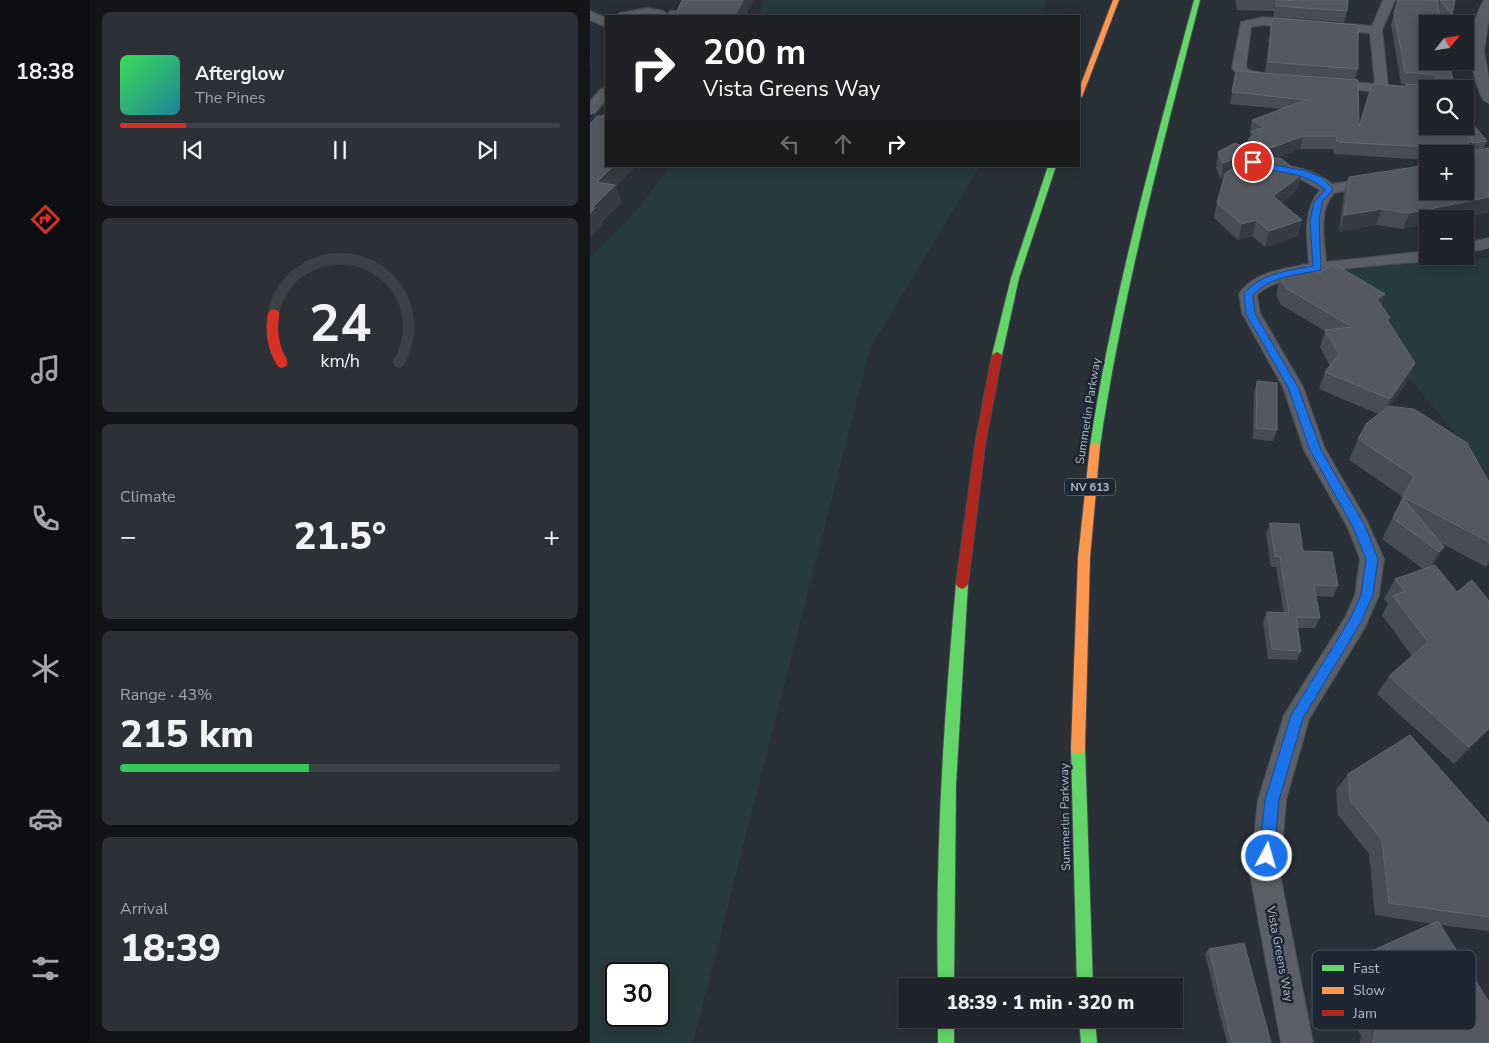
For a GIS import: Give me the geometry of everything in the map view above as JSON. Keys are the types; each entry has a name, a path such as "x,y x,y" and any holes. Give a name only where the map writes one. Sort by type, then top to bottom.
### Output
{"highway":[{"path":"1080,94 1116,0"},
{"name":"Summerlin Parkway","path":"1085,978 1078,826 1078,725 1083,560 1093,457 1101,404 1128,272 1197,0"},
{"path":"946,978 947,835 953,688 975,464 986,397 1010,292 1032,218 1052,167"},
{"path":"946,1028 946,1043"},
{"path":"1088,1028 1089,1043"}],"street":[{"path":"1382,89 1376,30 1389,0"},
{"path":"1489,2 1478,27 1476,54 1489,99"},
{"path":"628,15 649,11 659,15"},
{"path":"590,14 605,21"},
{"path":"1287,81 1258,78 1244,74 1239,68 1245,25 1264,21 1376,30"},
{"path":"1315,83 1419,91"},
{"path":"590,110 605,93"},
{"path":"1256,163 1303,173 1318,179 1329,189"},
{"path":"1318,268 1315,221 1318,202 1329,189 1358,183 1419,175"},
{"path":"1474,246 1489,243"},
{"name":"Vista Greens Way","path":"1296,1043 1265,874 1272,800 1297,715 1354,622 1367,595 1372,559 1359,526 1315,450 1293,387 1250,314 1248,294 1258,284 1280,275 1318,268 1419,257"}],"green space":[{"path":"765,0 1046,0 1040,15 758,15"},
{"path":"669,167 979,167 870,349 693,1043 590,1043 590,258 631,217"},
{"path":"1419,257 1419,265 1474,265 1474,258 1489,258 1489,474 1318,268"}],"building":[{"path":"682,0 743,0 736,15 668,15 670,11 677,11"},
{"path":"1277,0 1348,0 1347,11 1276,6"},
{"path":"1398,0 1437,0 1440,15 1419,15 1419,70 1451,70 1453,80 1434,80 1438,77 1436,75 1405,72 1394,13"},
{"path":"1440,0 1455,0 1452,15"},
{"path":"1273,18 1358,25 1358,69 1268,62"},
{"path":"1236,71 1358,80 1359,127 1372,84 1407,87 1406,84 1419,85 1419,135 1471,135 1472,141 1469,142 1469,145 1419,146 1337,142 1336,136 1303,136 1271,148 1248,139 1255,135 1251,132 1264,127 1252,120 1306,100 1232,92"},
{"path":"605,113 605,167 612,167 597,182 615,185 593,207 595,208 590,213 590,124 597,116 603,116"},
{"path":"1474,126 1487,141 1472,143 1472,135 1474,135"},
{"path":"1235,143 1262,155 1282,159 1301,175 1273,196 1302,220 1269,231 1256,220 1242,224 1217,203 1225,174 1243,160 1238,157 1223,163 1218,152"},
{"path":"1489,148 1489,197 1474,200 1474,153 1475,151"},
{"path":"1419,166 1419,200 1474,200 1409,213 1382,209 1344,215 1349,177"},
{"path":"1303,264 1320,273 1334,264 1385,294 1377,299 1390,318 1386,318 1415,363 1390,399 1325,372 1339,354 1325,330 1352,327 1286,288 1280,278"},
{"path":"1257,381 1277,383 1277,430 1256,428"},
{"path":"1389,406 1414,409 1467,443 1489,482 1489,542 1403,497 1414,476 1358,439 1367,423"},
{"path":"1403,498 1444,547 1439,552 1393,518"},
{"path":"1270,523 1299,524 1303,551 1332,552 1338,586 1314,585 1320,618 1296,617 1301,651 1272,649 1267,612 1289,613 1280,557 1275,556"},
{"path":"1435,565 1457,592 1472,580 1489,601 1489,728 1469,747 1389,676 1428,642 1393,596 1405,591 1395,579"},
{"path":"1410,735 1489,824 1489,917 1389,903 1382,840 1350,800 1348,774"},
{"path":"1438,921 1456,950 1374,950"},
{"path":"1244,943 1271,1043 1232,1043 1209,949"},
{"path":"1476,981 1489,1002 1489,1043 1373,1043 1376,1030 1476,1030"}],"traffic: fast":[{"path":"1095,446 1114,333 1126,277 1197,0"},
{"path":"997,355 1015,278 1052,167"},
{"path":"946,978 949,785 954,684 962,584"},
{"path":"1078,748 1085,978"},
{"path":"946,1028 946,1043"},
{"path":"1088,1028 1089,1043"}],"traffic: slow":[{"path":"1080,94 1116,0"},
{"path":"1078,748 1084,558 1095,446"}],"traffic: jam":[{"path":"962,584 980,445 997,355"}],"route":[{"path":"1253,162 1264,166 1303,173 1318,179 1329,189 1318,202 1315,221 1318,268 1280,275 1258,284 1248,294 1250,314 1293,387 1315,450 1359,526 1372,559 1367,595 1354,622 1297,715 1272,800 1267,856"}]}
